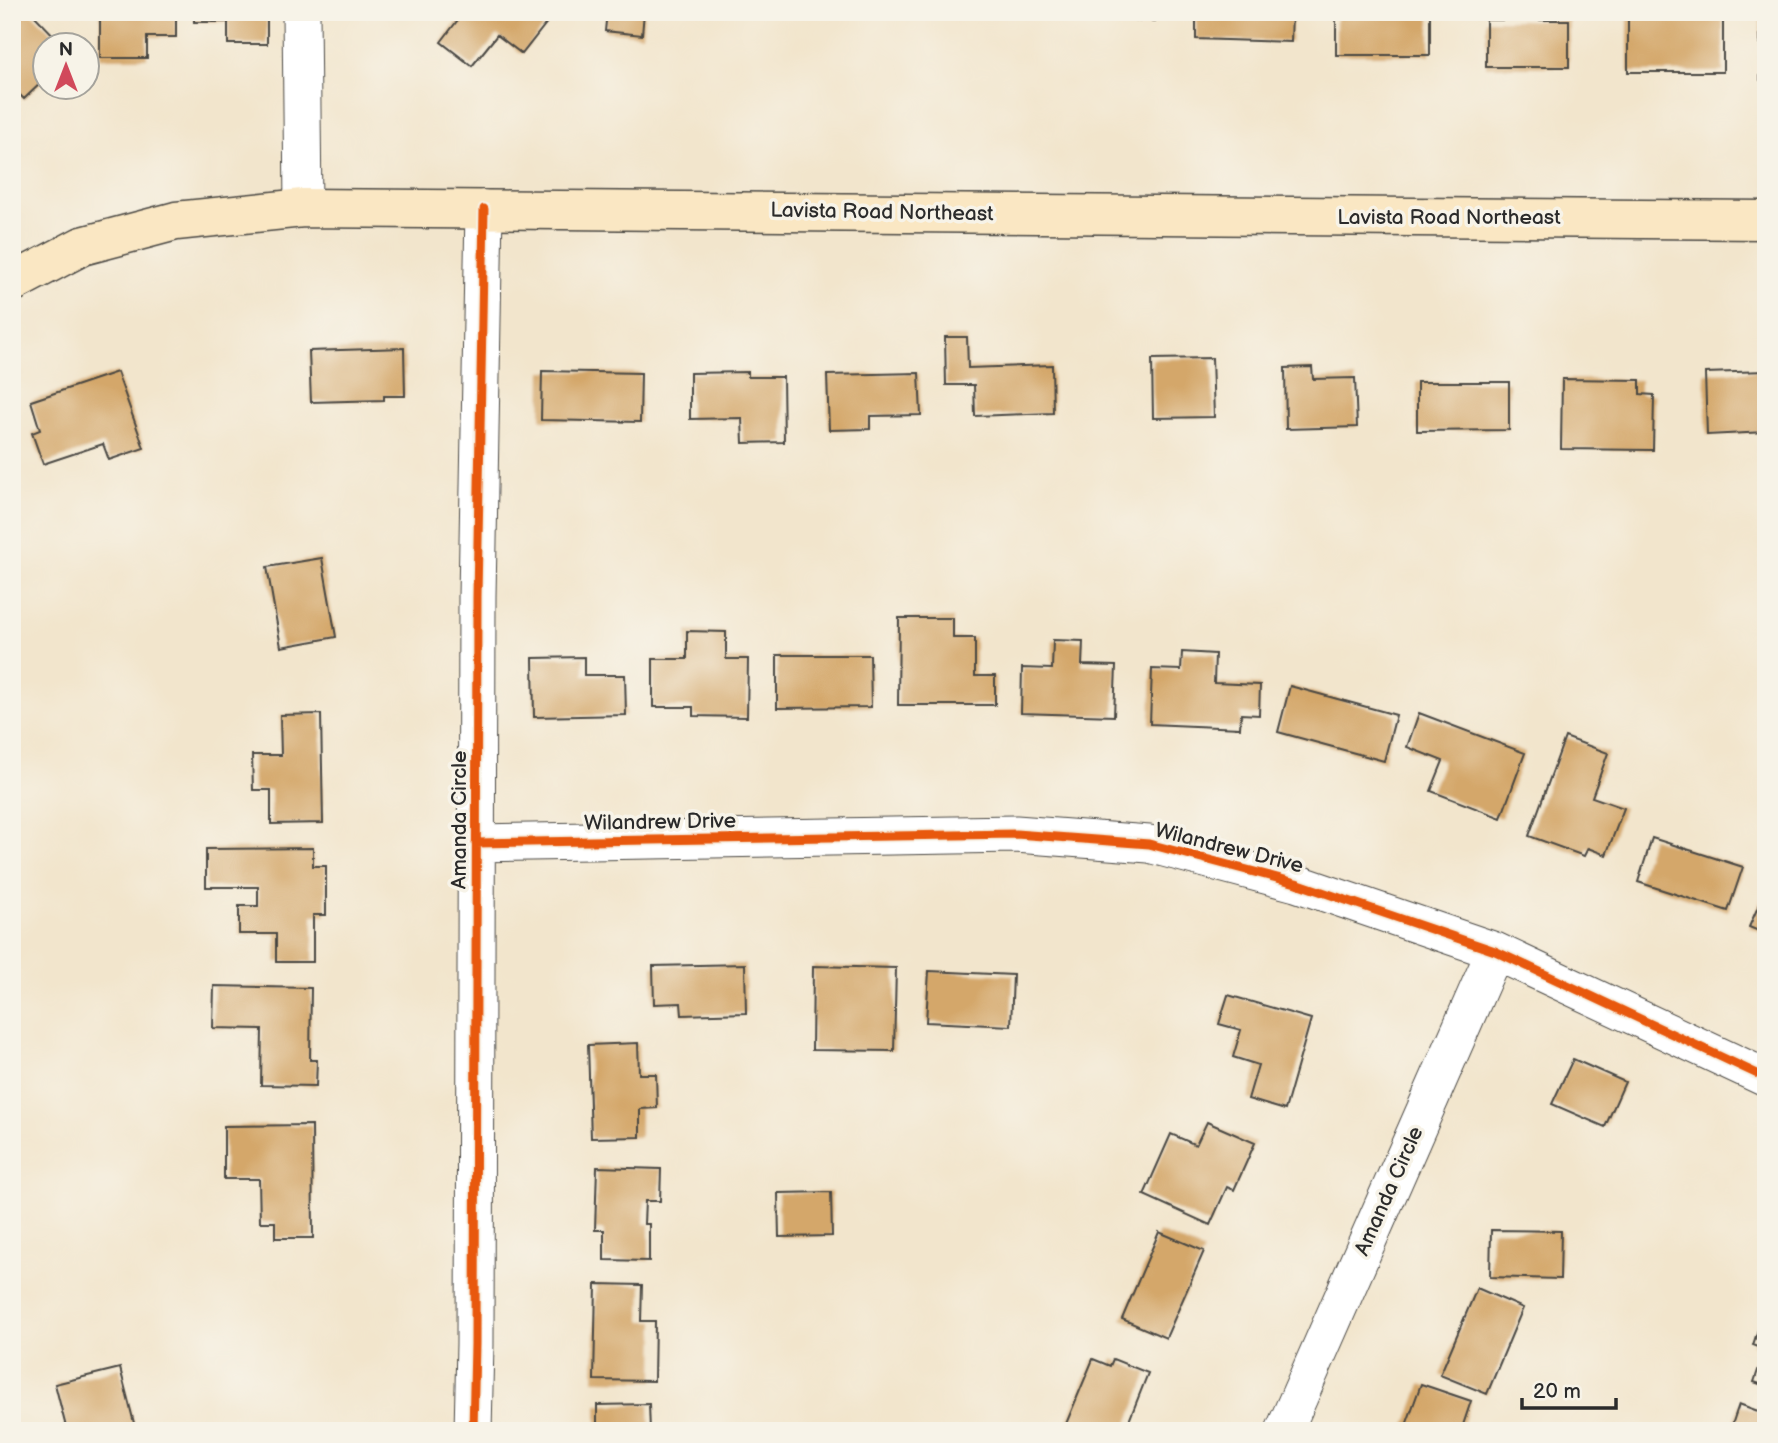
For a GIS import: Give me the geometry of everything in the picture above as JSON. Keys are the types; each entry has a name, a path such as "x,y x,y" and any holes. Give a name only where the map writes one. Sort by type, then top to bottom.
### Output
{"main road":[{"name":"Lavista Road Northeast","path":"12,283 82,246 176,221 303,208 1766,220"}],"street":[{"path":"301,12 303,208"},
{"name":"Amanda Circle","path":"473,1431 477,570 484,209"},
{"name":"Wilandrew Drive","path":"476,843 1016,834 1149,844 1296,883 1495,951 1766,1078"},
{"name":"Amanda Circle","path":"1284,1431 1495,951"}],"building":[{"path":"12,12 31,12 50,32 32,32 32,91 24,99 12,87"},
{"path":"100,12 176,12 176,37 147,37 147,58 102,58"},
{"path":"194,12 267,12 267,44 228,44 228,22 194,22"},
{"path":"464,12 555,12 522,54 497,35 472,66 441,42"},
{"path":"607,12 644,12 642,35 605,31"},
{"path":"1066,12 1155,12 1155,21 1066,17"},
{"path":"1196,12 1292,12 1291,42 1196,39"},
{"path":"1336,12 1430,12 1430,55 1336,55"},
{"path":"1760,12 1766,12 1766,80 1760,80"},
{"path":"1628,17 1723,17 1723,72 1628,72"},
{"path":"1486,20 1569,20 1569,67 1486,67"},
{"path":"945,337 967,337 968,368 1052,365 1053,413 975,416 974,385 946,385"},
{"path":"404,348 405,396 384,396 384,400 311,402 309,351"},
{"path":"1212,358 1214,417 1153,418 1152,359"},
{"path":"1312,367 1313,379 1355,378 1357,427 1286,429 1285,368"},
{"path":"542,371 641,373 640,422 541,420"},
{"path":"1766,371 1766,432 1707,435 1705,373"},
{"path":"117,372 144,448 109,460 103,444 43,464 32,433 40,430 31,401"},
{"path":"748,372 748,377 783,377 784,442 743,443 742,418 690,419 690,373"},
{"path":"919,373 921,415 870,416 870,429 829,430 827,375"},
{"path":"1562,379 1640,380 1640,394 1654,395 1653,450 1561,449"},
{"path":"1417,382 1509,382 1509,430 1417,431"},
{"path":"322,558 336,637 281,647 267,567"},
{"path":"899,618 953,618 953,638 975,638 975,676 995,676 995,705 898,705"},
{"path":"687,631 726,632 726,659 748,659 747,717 693,716 693,707 653,707 653,659 687,659"},
{"path":"1053,640 1083,641 1082,665 1116,666 1114,716 1021,713 1022,668 1052,669"},
{"path":"1182,652 1215,654 1214,683 1260,685 1259,715 1241,714 1240,728 1150,724 1152,669 1181,670"},
{"path":"777,655 870,655 871,707 777,708"},
{"path":"584,657 584,675 625,675 626,715 534,717 533,658"},
{"path":"1290,686 1396,715 1384,761 1278,732"},
{"path":"1419,713 1525,753 1501,818 1431,791 1443,761 1407,747"},
{"path":"321,714 323,823 271,824 271,790 253,790 252,755 281,755 280,715"},
{"path":"1565,737 1608,753 1592,797 1624,808 1606,855 1588,848 1584,856 1529,836"},
{"path":"1652,838 1743,867 1728,911 1638,882"},
{"path":"313,848 313,866 326,866 326,915 313,915 313,962 276,962 276,934 239,934 239,906 258,906 258,887 206,887 206,849"},
{"path":"1766,889 1766,934 1749,927"},
{"path":"745,964 746,1013 682,1015 681,1003 654,1004 653,966"},
{"path":"813,966 896,968 894,1051 812,1050"},
{"path":"929,971 1013,975 1011,1026 926,1022"},
{"path":"214,986 311,988 310,1060 317,1060 316,1086 261,1085 262,1029 213,1028"},
{"path":"1228,995 1311,1019 1285,1110 1248,1099 1258,1065 1233,1057 1241,1030 1219,1024"},
{"path":"638,1043 639,1074 656,1074 657,1108 640,1109 640,1137 591,1138 588,1045"},
{"path":"1573,1059 1625,1082 1605,1127 1552,1104"},
{"path":"1207,1122 1255,1143 1234,1190 1227,1187 1210,1225 1144,1195 1171,1134 1196,1145"},
{"path":"312,1125 313,1238 275,1238 275,1222 260,1222 259,1179 224,1179 224,1126"},
{"path":"597,1167 661,1169 660,1201 645,1201 644,1224 649,1224 649,1261 604,1260 604,1230 595,1230"},
{"path":"831,1192 832,1236 779,1237 778,1193"},
{"path":"1491,1230 1561,1231 1560,1279 1490,1277"},
{"path":"1159,1232 1204,1251 1166,1338 1122,1319"},
{"path":"596,1284 642,1285 641,1321 655,1321 654,1381 594,1380"},
{"path":"1477,1288 1523,1308 1487,1394 1440,1375"},
{"path":"1766,1308 1766,1350 1753,1345"},
{"path":"1766,1350 1766,1386 1754,1382"},
{"path":"1093,1359 1110,1366 1113,1359 1148,1373 1125,1431 1063,1431"},
{"path":"120,1368 136,1431 67,1431 55,1384"},
{"path":"1421,1384 1471,1401 1461,1431 1404,1431"},
{"path":"649,1404 650,1431 588,1431 588,1427 597,1427 597,1405"},
{"path":"1739,1404 1766,1414 1766,1431 1730,1431"}],"cycle path":[{"path":"473,1431 477,597 484,209"},
{"path":"476,843 1016,834 1149,844 1296,883 1495,951 1766,1078"}]}
